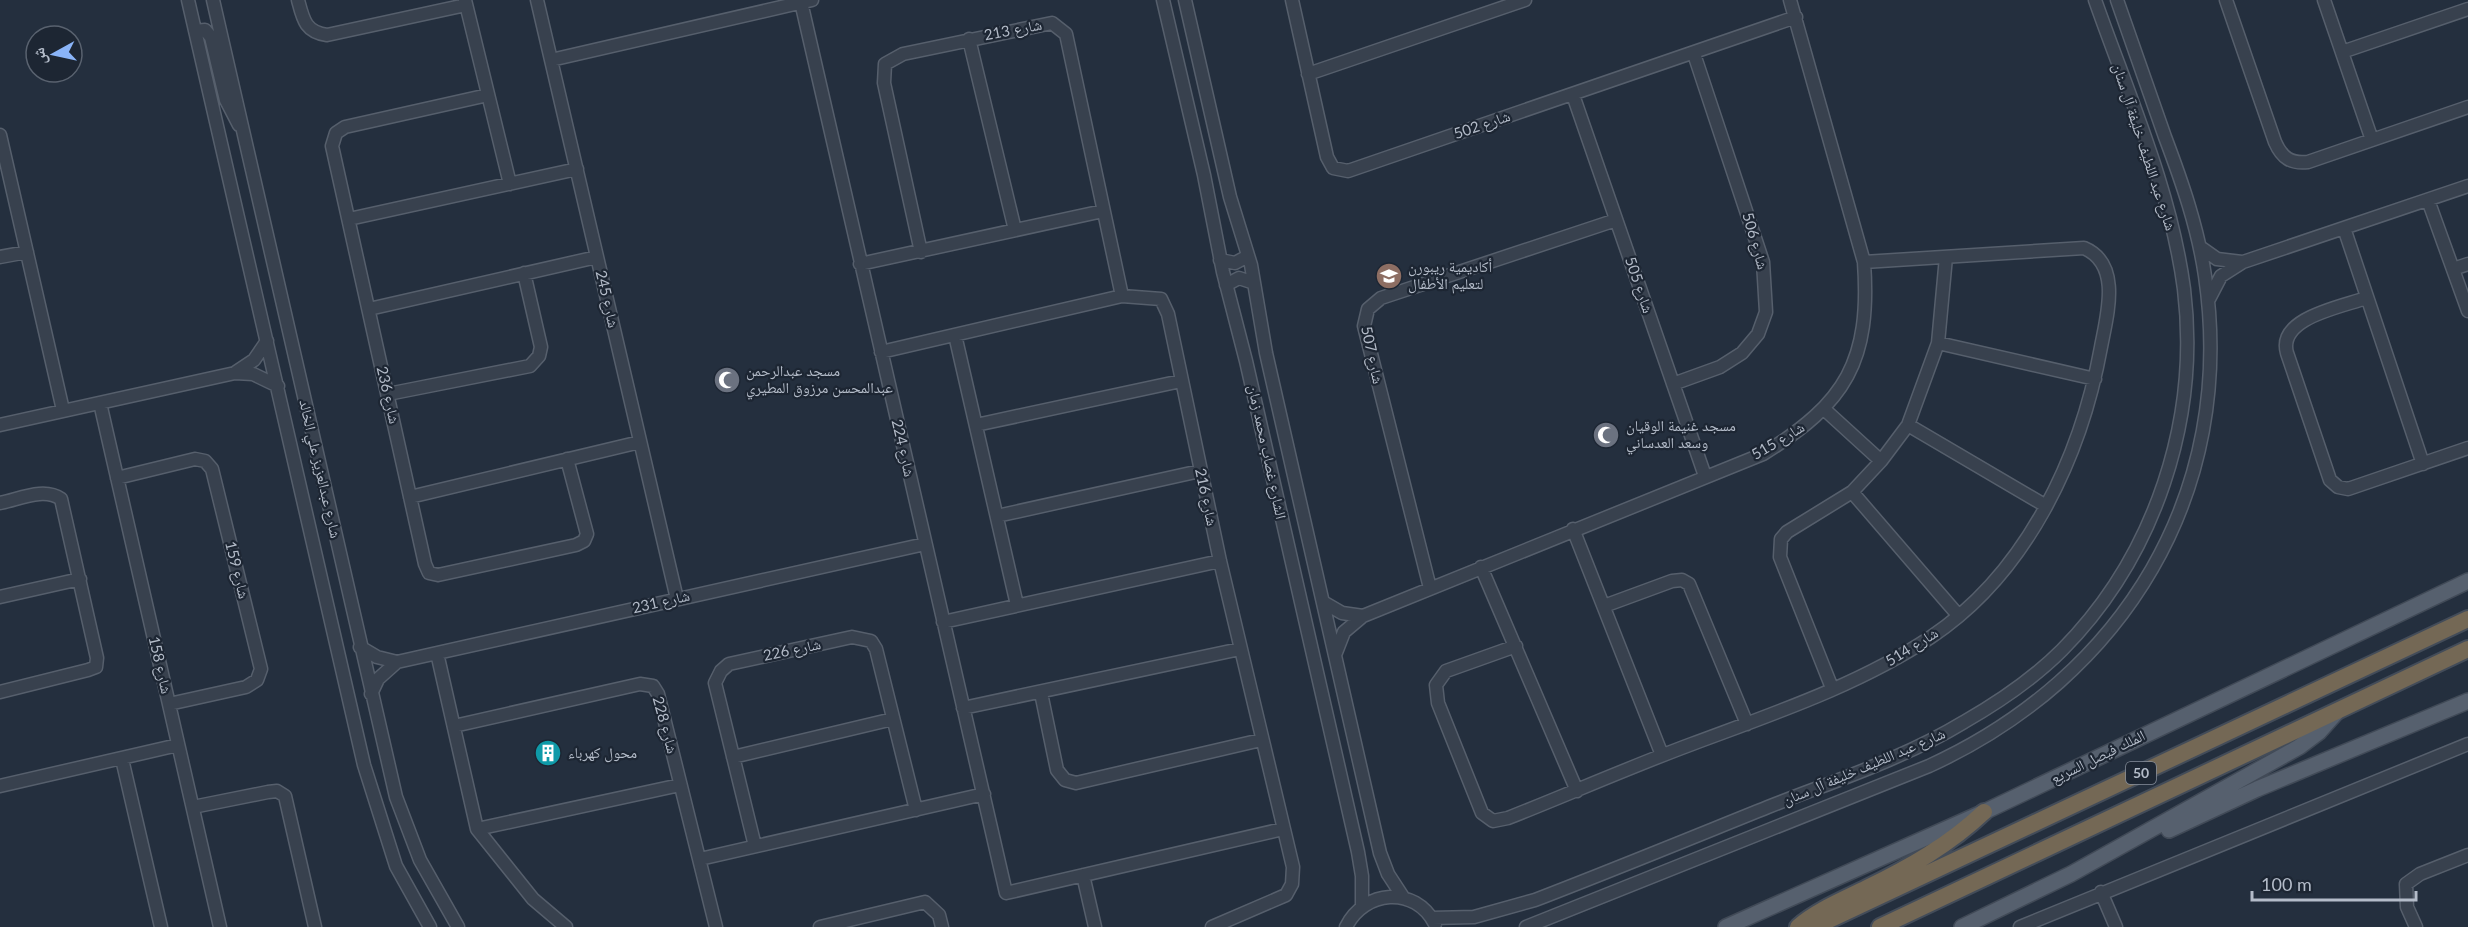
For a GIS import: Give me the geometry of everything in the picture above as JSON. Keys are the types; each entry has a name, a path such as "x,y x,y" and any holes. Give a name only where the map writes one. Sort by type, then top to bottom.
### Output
{"highway":[{"name":"50","path":"1814,927 2468,619"},
{"name":"50","path":"1880,927 2468,649"},
{"path":"1798,927 1826,909 1927,857 1984,812"}],"main road":[{"name":"الملك فيصل السريع","path":"1726,927 1984,812 2468,581"},
{"path":"2118,848 2167,831 2257,789 2468,701"},
{"path":"1962,927 2118,848 2299,747 2319,732 2336,713"}],"street":[{"name":"شارع عبدالعزيز علي الخالد","path":"188,0 371,791 396,866 430,927"},
{"name":"شارع عبدالعزيز علي الخالد","path":"213,0 396,797 429,880 458,927"},
{"path":"298,0 304,23 314,33 327,35 466,3 510,184"},
{"name":"شارع 245","path":"537,0 677,599"},
{"name":"الشارع غصاب محمد زمان","path":"1163,0 1204,174 1220,260 1246,361 1361,864 1362,906"},
{"name":"الشارع غصاب محمد زمان","path":"1185,0 1230,198 1248,256 1263,336 1380,853 1388,874 1403,897"},
{"name":"شارع 502","path":"1292,0 1327,157 1333,168 1348,171 1694,54 1796,17"},
{"path":"1308,74 1525,0"},
{"name":"شارع 515","path":"1335,655 1344,632 1363,615 1763,454 1800,432 1824,409 1844,382 1861,349 1867,300 1864,262 1790,0"},
{"name":"شارع عبد اللطيف خليفة آل سنان","path":"1434,923 1474,917 1535,900 1938,737 2026,681 2061,651 2091,617 2128,564 2148,524 2168,471 2178,430 2186,380 2187,334 2183,289 2174,238 2161,189 2095,0"},
{"name":"شارع عبد اللطيف خليفة آل سنان","path":"1526,927 1929,766 2000,729 2058,684 2092,651 2121,616 2147,578 2169,535 2195,465 2205,420 2210,375 2208,300 2200,247 2186,195 2117,0"},
{"path":"2226,0 2279,152 2287,160 2297,163 2308,162 2468,107"},
{"path":"2324,0 2372,140"},
{"path":"551,60 806,1"},
{"name":"شارع 224","path":"806,1 880,352 1006,893 1083,875"},
{"path":"2342,52 2468,9"},
{"name":"شارع 213","path":"921,252 884,83 885,64 903,54 1052,23 1066,34 1122,297"},
{"path":"195,31 205,30 211,37 226,100 243,130"},
{"path":"969,39 1015,230"},
{"name":"شارع 506","path":"1673,384 1720,367 1742,353 1758,334 1766,312 1763,262 1694,54"},
{"name":"شارع 236","path":"488,95 345,127 336,133 332,146 425,564 429,573 438,575 576,545 584,541 587,534 567,459"},
{"name":"شارع 505","path":"1573,95 1705,476"},
{"path":"0,135 3,162 27,252 63,410"},
{"path":"349,219 577,169"},
{"path":"2208,300 2221,276 2243,262 2468,186"},
{"path":"2428,200 2468,311"},
{"path":"861,264 1103,211"},
{"name":"شارع 507","path":"1430,588 1364,326 1368,309 1382,298 1616,219"},
{"path":"2344,228 2423,464"},
{"path":"2200,247 2223,261 2243,262"},
{"name":"شارع 514","path":"1516,645 1446,670 1436,685 1438,703 1482,813 1493,821 1508,818 1662,755 1748,723 1893,661 1933,636 1982,594 2010,562 2046,506 2079,433 2095,380 2109,303 2108,277 2096,253 2084,248 1864,262"},
{"path":"0,257 27,252"},
{"path":"1220,260 1235,263 1248,256"},
{"path":"1832,688 1780,557 1779,545 1787,532 1852,492 1881,461 1908,425 1938,343 1946,256"},
{"path":"369,309 597,257"},
{"path":"2453,269 2468,264"},
{"path":"388,394 530,366 539,356 542,347 524,273"},
{"path":"1226,285 1239,278 1254,283"},
{"name":"شارع 216","path":"880,352 1122,297 1161,299 1168,314 1220,561 1293,867 1293,884 1286,895 1212,927"},
{"path":"2366,298 2295,325 2285,340 2287,353 2333,484 2348,489 2468,448"},
{"path":"955,335 1017,604"},
{"path":"235,373 254,360 267,340"},
{"path":"1938,343 2095,380"},
{"path":"0,425 235,373 253,374 278,386"},
{"path":"976,425 1181,381"},
{"name":"شارع 158","path":"100,403 220,927"},
{"path":"1824,409 1881,461"},
{"path":"1908,425 2046,506"},
{"path":"410,497 640,442"},
{"name":"شارع 159","path":"117,478 195,459 205,461 212,469 261,669 257,680 246,687 169,704"},
{"path":"997,516 1200,471"},
{"path":"1852,492 1958,615"},
{"path":"0,503 42,493 53,494 62,499 97,658 96,667 0,692"},
{"path":"305,508 316,509 328,504"},
{"path":"310,530 320,523 332,524"},
{"path":"1573,529 1662,755"},
{"name":"شارع 231","path":"396,662 925,544"},
{"path":"944,622 1017,604 1220,561"},
{"path":"1481,567 1577,791"},
{"path":"0,597 80,579"},
{"path":"1604,606 1672,581 1682,580 1689,584 1748,723"},
{"path":"1323,602 1342,613 1363,615"},
{"name":"شارع 226","path":"755,846 715,682 721,671 729,664 852,637 871,641 876,649 916,810"},
{"path":"360,647 377,657 396,662"},
{"path":"963,708 1240,649"},
{"path":"437,653 477,829 533,899 567,927"},
{"path":"371,694 378,679 396,662"},
{"name":"شارع 228","path":"454,726 640,684 653,686 658,694 716,927"},
{"path":"1041,693 1057,770 1065,780 1076,783 1261,740"},
{"path":"733,757 893,719"},
{"path":"2020,927 2468,744"},
{"path":"0,786 178,745"},
{"path":"122,759 161,927"},
{"path":"1808,814 1805,807 1809,798 1844,783 1869,766"},
{"path":"477,829 680,785"},
{"path":"193,807 268,792 277,791 285,796 315,927"},
{"path":"700,859 984,794"},
{"path":"1095,927 1083,875 1283,829"},
{"path":"2416,927 2407,907 2406,884 2420,874 2468,855"},
{"path":"2101,892 2116,927"},
{"path":"1346,927 1362,906 1381,897 1403,897 1423,908 1434,923"},
{"path":"820,927 925,902 939,915 942,927"}],"place":[{"name":"أكاديمية ريبورن لتعليم الأطفال","path":"1389,276"},
{"name":"مسجد عبدالرحمن عبدالمحسن مرزوق المطيري","path":"727,380"},
{"name":"مسجد غنيمة الوقيان وسعد العدساني","path":"1606,435"},
{"name":"محول كهرباء","path":"548,753"}]}
